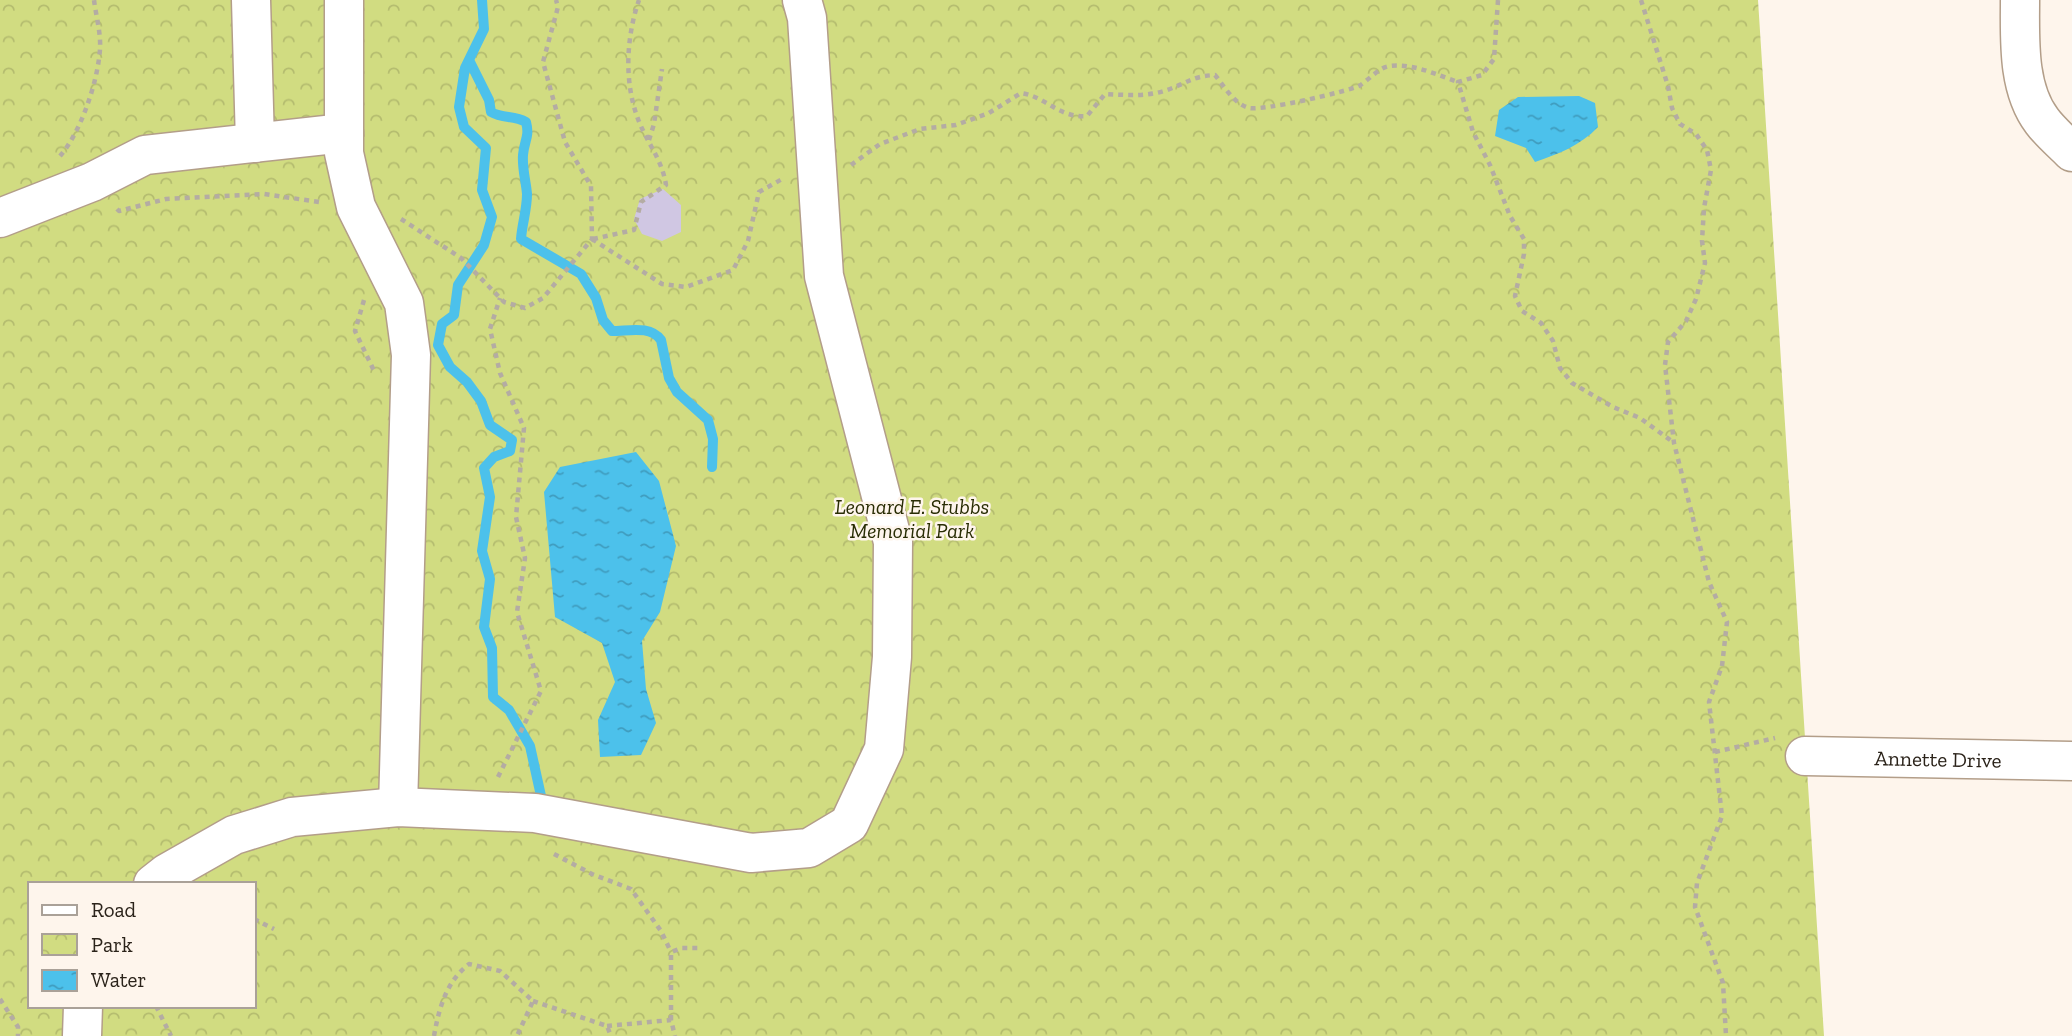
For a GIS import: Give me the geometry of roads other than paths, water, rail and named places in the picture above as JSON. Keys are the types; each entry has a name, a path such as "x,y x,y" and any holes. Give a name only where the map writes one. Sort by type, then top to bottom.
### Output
{"street":[{"path":"251,0 255,143"},
{"path":"344,0 344,153 356,207 404,303 411,355 398,807"},
{"path":"156,882 234,835 292,817 398,807 535,813 751,853 809,848 849,824 884,748 892,657 893,542 824,276 807,18 802,0"},
{"path":"2020,0 2020,42 2025,83 2033,107 2042,121 2072,152"},
{"path":"0,218 97,180 145,155 344,133"},
{"name":"Annette Drive","path":"1805,756 2072,761"},
{"path":"82,1036 83,1008"}],"water":[{"path":"1579,96 1595,103 1598,127 1568,149 1535,162 1526,148 1495,136 1499,110 1518,97"},
{"path":"636,452 659,481 676,546 660,612 642,641 646,689 656,723 641,755 600,757 598,720 615,682 602,643 555,617 544,492 560,467"}],"waterway":[{"path":"482,0 484,29 465,68 459,107 464,127 486,148 482,190 492,217 484,245 458,285 454,315 442,324 438,345 450,367 467,382 481,401 490,425 512,440 510,451 494,457 484,468 490,497 482,551 490,579 484,627 492,648 493,697 509,710 530,746 543,805"},
{"path":"469,60 489,100 491,112 526,122 523,160 527,200 521,239 581,274 596,298 603,320 612,331 651,332 661,340 669,378 677,392 708,420 713,439 712,467"}],"park label":[{"name":"Leonard E. Stubbs Memorial Park","path":"912,518"}]}
